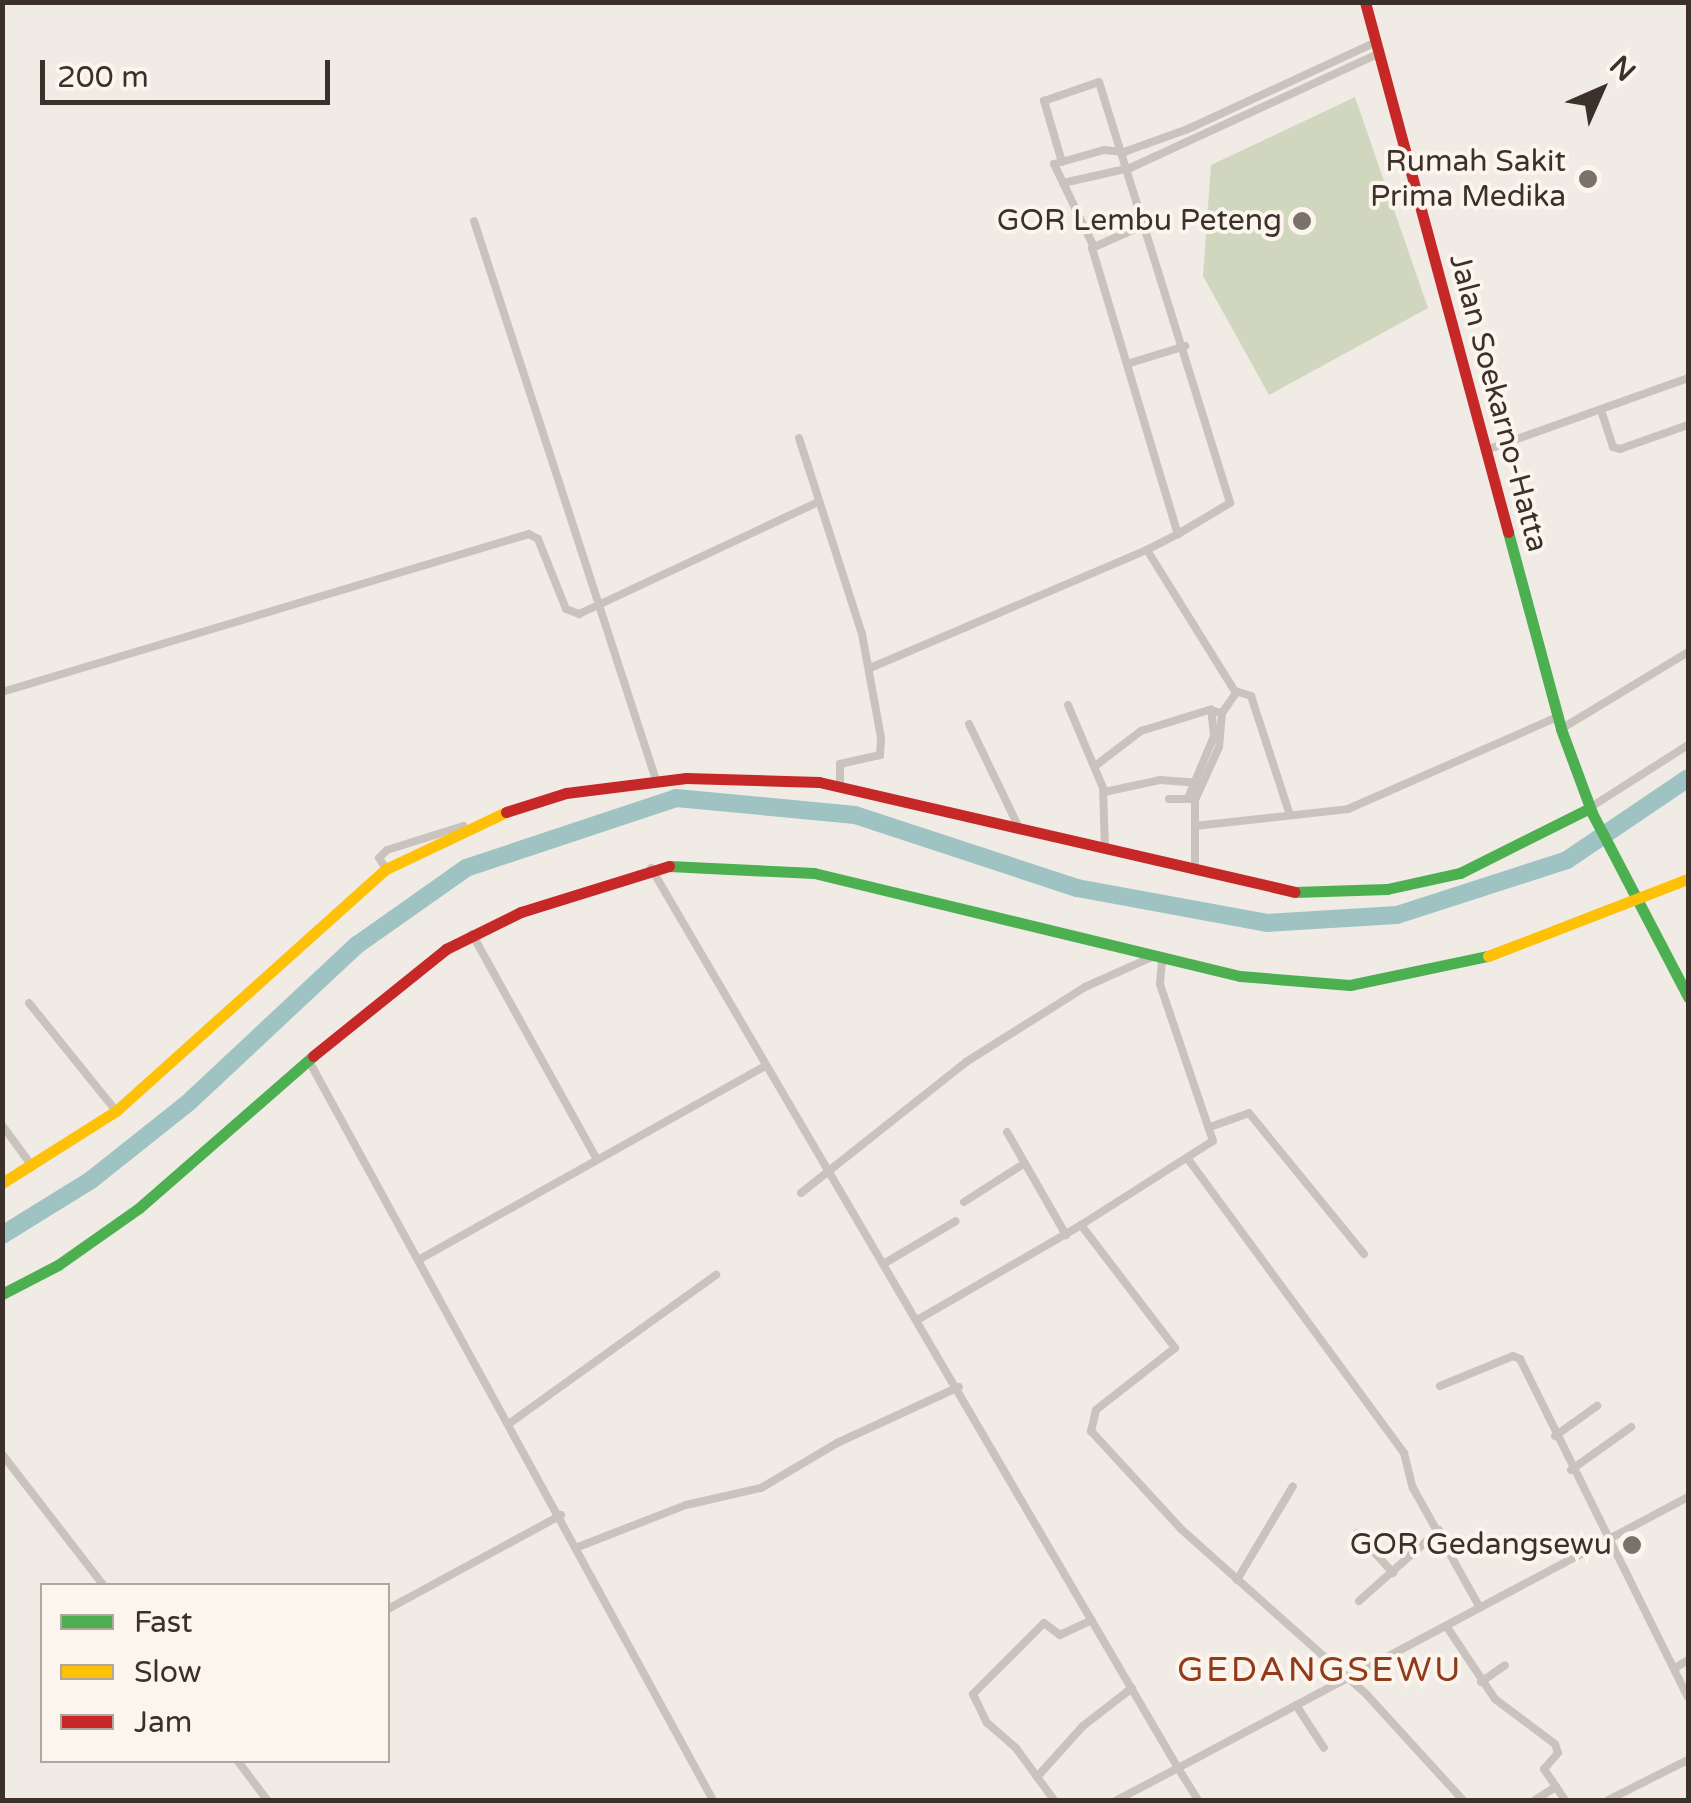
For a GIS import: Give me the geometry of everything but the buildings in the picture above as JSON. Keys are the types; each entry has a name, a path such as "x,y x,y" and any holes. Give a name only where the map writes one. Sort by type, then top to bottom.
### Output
{"main road":[{"name":"Jalan Soekarno-Hatta","path":"1365,2 1560,723 1591,811 1688,997"},
{"path":"2,1183 33,1168 116,1111 386,870 473,824 566,793 656,780 746,776 840,786 1285,892 1406,886 1499,859 1591,811"},
{"path":"2,1294 58,1265 138,1208 388,990 472,934 564,894 652,868 700,863 814,873 966,906 1157,959 1240,976 1362,984 1493,955 1688,879"}],"street":[{"path":"1178,534 1092,245 1052,166 1104,150 1124,152 1188,129 1377,48"},
{"path":"1063,183 1130,168 1193,141 1377,48"},
{"path":"870,668 1147,550 1230,503 1130,168 1099,82 1044,102 1062,162"},
{"path":"1268,92 1274,102"},
{"path":"1188,129 1193,141"},
{"path":"474,221 597,609 656,780"},
{"path":"1092,245 1146,224"},
{"path":"1126,364 1185,346"},
{"path":"1486,450 1688,378"},
{"path":"1601,410 1612,446 1620,449 1688,425"},
{"path":"798,438 870,668 882,752 841,762 840,786"},
{"path":"2,692 529,534 538,539 566,609 579,614 597,609 716,546 816,502"},
{"path":"1147,550 1235,690 1252,696 1290,815"},
{"path":"1195,826 1359,805 1560,723 1688,652"},
{"path":"1197,782 1219,747 1222,713 1235,690"},
{"path":"1068,706 1104,792 1106,850"},
{"path":"1096,766 1141,731 1211,709 1222,713"},
{"path":"1195,872 1192,799 1214,736 1211,709"},
{"path":"970,724 1020,829"},
{"path":"1591,811 1688,745"},
{"path":"1104,792 1160,780 1197,782"},
{"path":"1169,799 1192,799"},
{"path":"386,870 378,858 387,850 473,824"},
{"path":"652,868 1198,1800"},
{"path":"472,934 595,1156"},
{"path":"801,1193 1028,1021 1157,959 1160,984 1210,1127 1212,1143 1081,1226 919,1319"},
{"path":"30,1004 116,1111"},
{"path":"308,1061 578,1547 713,1800"},
{"path":"420,1259 595,1156 765,1066"},
{"path":"1210,1127 1249,1113 1364,1254"},
{"path":"2,1124 33,1168"},
{"path":"1007,1132 1066,1234"},
{"path":"1188,1158 1404,1453 1414,1488 1480,1608"},
{"path":"964,1202 1026,1163"},
{"path":"886,1263 956,1221"},
{"path":"1081,1226 1175,1348 1096,1410 1091,1432 1237,1580 1349,1679 1463,1800"},
{"path":"510,1423 716,1275"},
{"path":"1440,1386 1518,1357 1554,1436 1611,1540 1688,1697"},
{"path":"578,1547 686,1504 761,1488 812,1455 959,1387"},
{"path":"1554,1436 1598,1406"},
{"path":"1571,1470 1631,1427"},
{"path":"2,1454 102,1583"},
{"path":"1237,1580 1293,1486"},
{"path":"1117,1800 1688,1497"},
{"path":"390,1608 560,1515"},
{"path":"1359,1602 1438,1530"},
{"path":"1357,1534 1393,1573"},
{"path":"1054,1800 981,1715 975,1688 1044,1624 1060,1636 1092,1620"},
{"path":"1447,1627 1481,1682 1555,1744 1558,1753 1544,1769 1566,1800"},
{"path":"1675,1668 1688,1660"},
{"path":"1481,1682 1504,1665"},
{"path":"1037,1777 1083,1726 1132,1688"},
{"path":"1296,1705 1324,1748"},
{"path":"1608,1800 1688,1760"},
{"path":"240,1763 267,1800"},
{"path":"1535,1800 1556,1787"}],"green space":[{"name":"GOR Lembu Peteng","path":"1355,97 1428,308 1269,395 1203,276 1211,165"}],"waterway":[{"path":"2,1235 91,1180 189,1102 357,945 466,868 676,798 855,815 1077,888 1267,923 1397,915 1567,860 1688,778"}],"traffic: fast":[{"path":"1508,532 1561,729 1592,813 1688,997"},
{"path":"1294,892 1387,889 1460,873 1590,808"},
{"path":"669,866 814,873 1240,976 1350,985 1488,956"},
{"path":"2,1294 58,1265 139,1208 313,1056"}],"traffic: slow":[{"path":"2,1183 116,1111 386,869 506,812"},
{"path":"1488,956 1688,879"}],"traffic: jam":[{"path":"1365,2 1508,532"},
{"path":"506,812 566,793 686,778 819,782 1294,892"},
{"path":"313,1056 446,949 521,912 669,866"}],"place":[{"name":"Rumah Sakit Prima Medika","path":"1588,179"},
{"name":"GOR Lembu Peteng","path":"1302,221"},
{"name":"GOR Gedangsewu","path":"1632,1545"}],"district":[{"name":"GEDANGSEWU","path":"1320,1670"}]}
